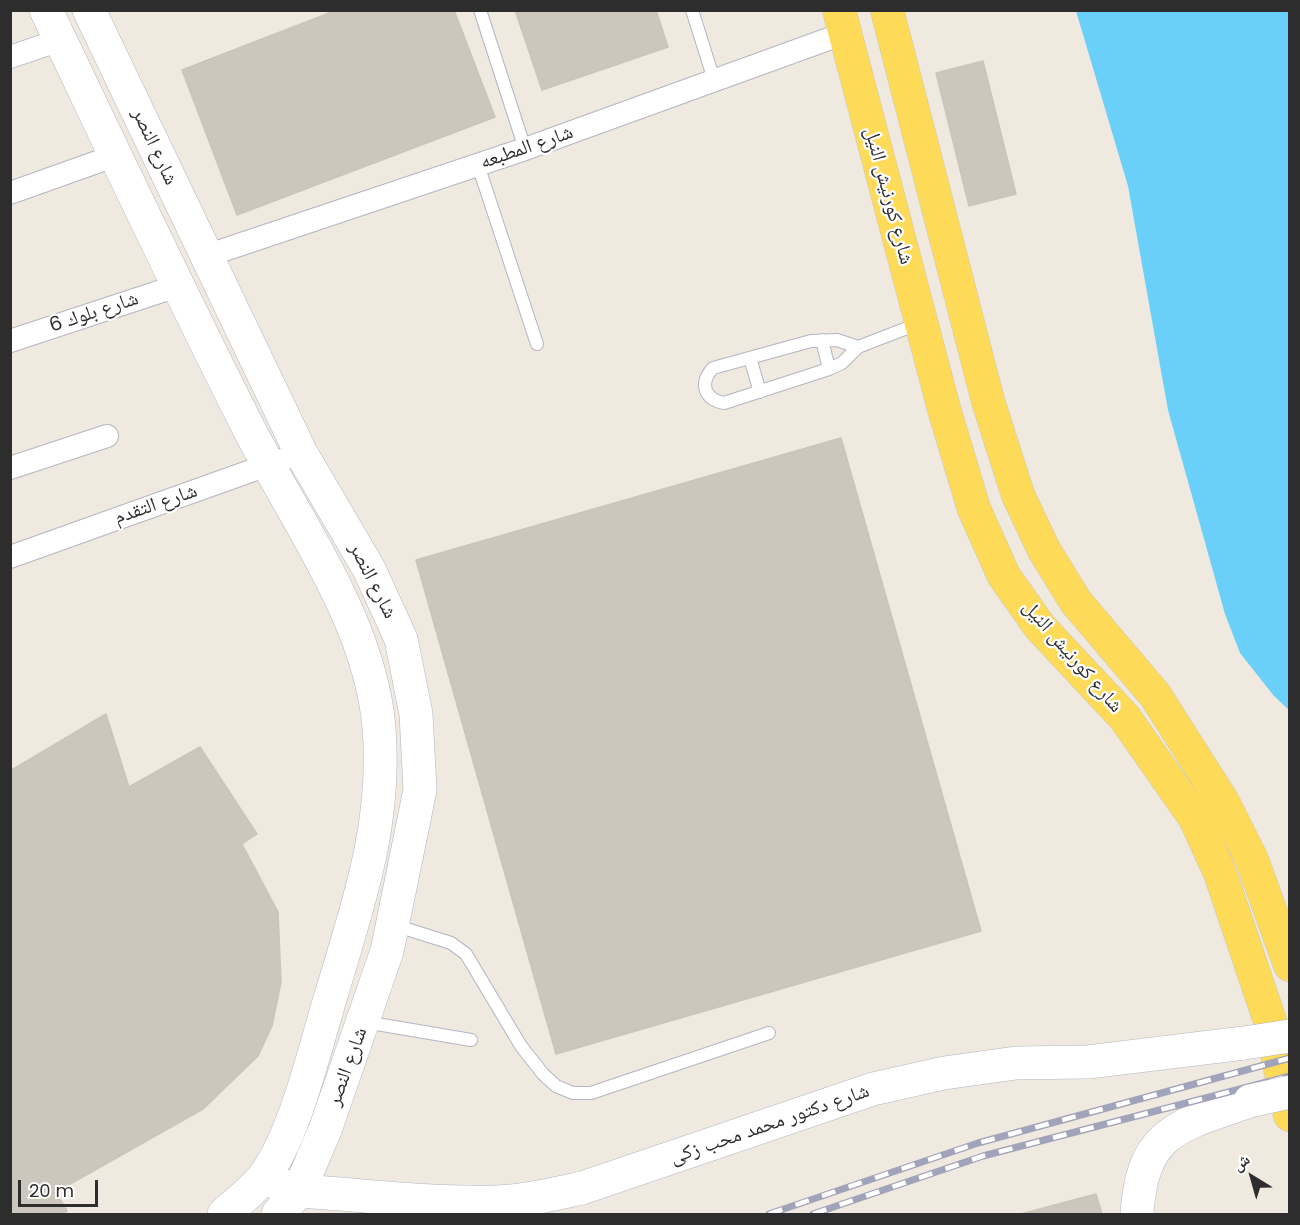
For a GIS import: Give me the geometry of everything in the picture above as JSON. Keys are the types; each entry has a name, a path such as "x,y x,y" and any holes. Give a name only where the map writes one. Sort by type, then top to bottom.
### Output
{"main road":[{"name":"شارع النصر","path":"46,10 177,286 268,465 336,588 356,632 370,677 379,724 381,772 378,820 360,900 298,1104 263,1178"},
{"name":"شارع كورنيش النيل","path":"887,10 988,401 1018,495 1044,550 1076,602 1155,695 1223,802 1252,860 1290,965"},
{"name":"شارع النصر","path":"98,13 206,256 301,453 369,569 401,639 416,714 420,790 393,924 364,1022 325,1130 288,1203"},
{"name":"شارع كورنيش النيل","path":"842,22 921,323 974,509 1004,576 1040,627 1125,718 1195,818 1220,873 1270,1021 1290,1115"},
{"name":"شارع دكتور محمد محب زكى","path":"263,1178 288,1203 497,1202 539,1197 582,1188 873,1089 944,1072 1016,1063 1088,1062 1290,1036"},
{"path":"1137,1215 1138,1195 1149,1158 1160,1141 1182,1124 1250,1101 1290,1092"},
{"path":"224,1215 263,1178"}],"street":[{"name":"شارع المطبعه","path":"206,256 525,149 714,80 842,22"},
{"path":"10,57 60,40"},
{"path":"10,193 114,156"},
{"name":"شارع بلوك 6","path":"10,341 177,286"},
{"path":"10,468 107,435"},
{"name":"شارع التقدم","path":"10,556 301,453"}],"lane":[{"path":"480,10 525,149"},
{"path":"692,10 714,80"},
{"path":"478,165 537,344"},
{"path":"858,347 837,340 822,340 713,368 706,375 704,385 706,394 714,401 723,404 760,392 829,369 842,363 858,347 921,323"},
{"path":"822,340 829,369"},
{"path":"750,358 760,392"},
{"path":"393,924 451,943 466,954 521,1046 543,1074 556,1086 573,1093 591,1093 769,1033"},
{"path":"364,1022 471,1040"}],"water":[{"path":"1076,11 1289,11 1289,710 1274,696 1240,653 1225,614 1168,410 1128,186"}],"building":[{"path":"337,10 454,10 495,117 237,215 182,70"},
{"path":"515,10 656,10 668,47 542,90"},
{"path":"983,61 1016,194 969,206 936,73"},
{"path":"841,438 981,931 556,1054 416,560"},
{"path":"106,714 129,787 200,747 257,834 242,844 278,912 281,982 272,1026 258,1056 203,1109 56,1192 67,1211 61,1214 10,1214 10,771"},
{"path":"1096,1194 1102,1214 1021,1214"}],"railway":[{"path":"769,1214 978,1143 1290,1058"},
{"path":"813,1214 983,1156 1290,1076"}]}
